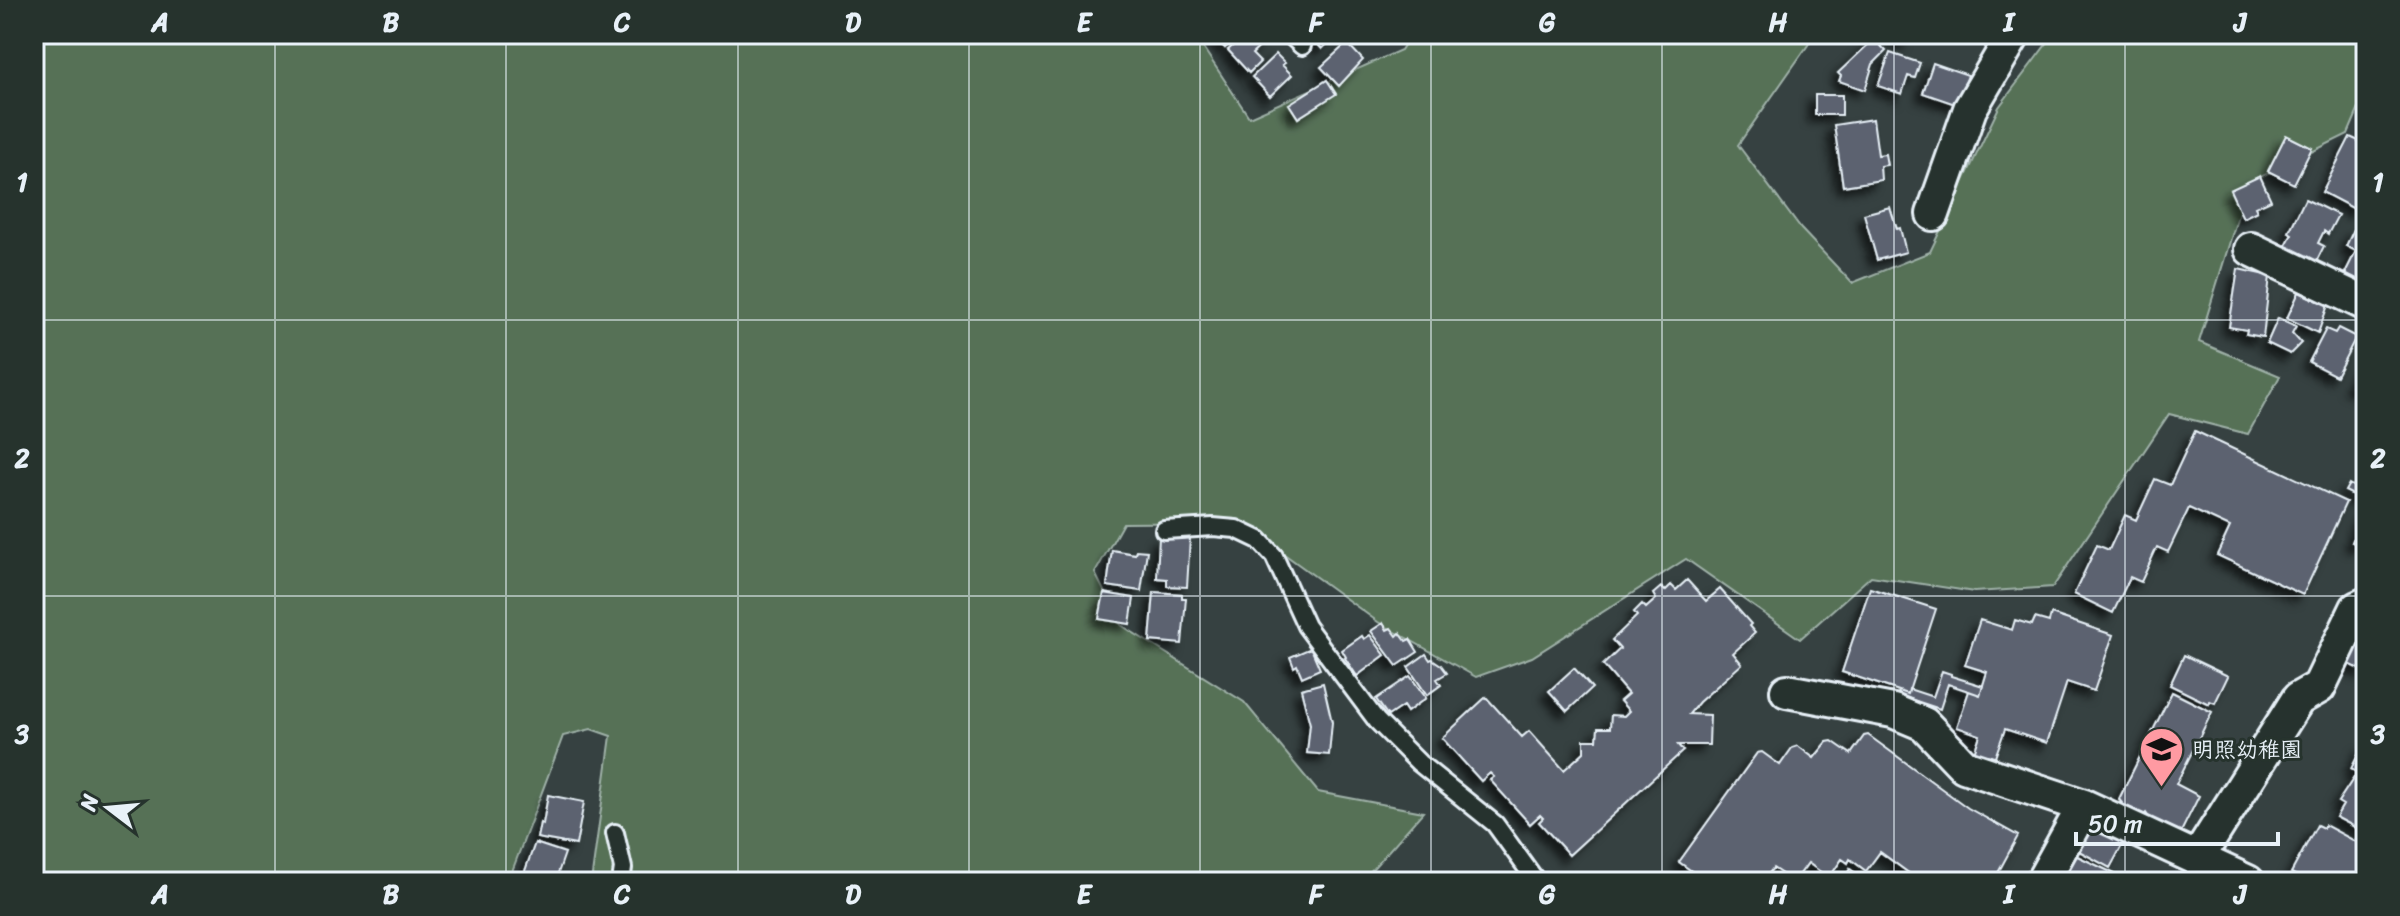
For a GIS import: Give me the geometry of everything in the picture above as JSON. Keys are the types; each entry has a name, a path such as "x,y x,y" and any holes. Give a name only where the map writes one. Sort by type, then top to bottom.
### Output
{"street":[{"path":"1933,214 1970,109 2014,34"},
{"path":"2251,249 2366,304"},
{"path":"1787,691 1893,711 1924,724 1964,766 2084,806 2222,874 2298,699 2319,687 2357,608 2366,604"},
{"path":"2042,882 2084,806"}],"lane":[{"path":"1289,34 1302,46"},
{"path":"1164,530 1236,529 1259,540 1274,556 1306,626 1377,721 1419,763 1495,824 1537,882"},
{"path":"615,833 623,868 621,882"}],"green space":[{"path":"34,34 1194,34 1249,117 1401,50 1411,34 1813,34 1738,145 1801,229 1852,283 1930,252 1999,107 2054,34 2366,34 2366,92 2348,134 2248,183 2199,342 2280,376 2248,434 2169,414 2053,587 1974,592 1871,576 1800,639 1686,559 1532,657 1476,677 1378,622 1240,522 1123,523 1095,573 1121,625 1244,702 1318,792 1423,812 1361,882 599,882 592,875 611,736 591,729 563,736 508,882 34,882"}],"building":[{"path":"1211,34 1239,34 1225,48"},
{"path":"1246,34 1258,34 1265,42 1252,54 1260,62 1249,73 1228,50"},
{"path":"1308,34 1337,34 1322,49"},
{"path":"1883,34 1911,34 1908,43"},
{"path":"1874,39 1886,51 1873,64 1865,90 1839,81 1841,76 1838,73"},
{"path":"1347,43 1363,60 1339,86 1321,67"},
{"path":"1890,53 1920,63 1915,78 1908,76 1902,94 1878,86"},
{"path":"1276,54 1292,75 1270,96 1252,77"},
{"path":"1933,63 1968,75 1958,105 1923,93"},
{"path":"1327,80 1336,94 1298,118 1289,104"},
{"path":"1815,95 1842,95 1842,115 1815,115"},
{"path":"1873,119 1878,155 1885,154 1887,165 1880,166 1881,180 1843,186 1834,125"},
{"path":"2286,135 2312,148 2294,184 2268,171"},
{"path":"2350,137 2363,143 2366,141 2366,195 2358,211 2322,192"},
{"path":"2260,176 2271,200 2255,207 2257,211 2243,218 2230,190"},
{"path":"2305,199 2338,215 2328,234 2324,231 2318,243 2324,246 2316,262 2285,247"},
{"path":"1890,207 1906,252 1877,260 1864,214"},
{"path":"2354,229 2366,235 2365,283 2345,273 2356,251 2346,246"},
{"path":"2238,269 2270,276 2263,337 2229,327"},
{"path":"2299,292 2328,305 2318,333 2287,318"},
{"path":"2278,318 2296,326 2292,333 2301,343 2290,354 2267,343"},
{"path":"2338,328 2356,337 2336,376 2309,362 2326,329 2335,333"},
{"path":"2366,356 2366,392 2352,385"},
{"path":"2195,431 2346,502 2303,595 2217,555 2230,527 2189,508 2168,552 2157,547 2141,582 2130,577 2113,613 2074,594 2097,545 2109,550 2125,515 2136,520 2155,479 2170,485"},
{"path":"2349,484 2366,494 2365,501 2345,491"},
{"path":"2366,508 2366,530 2356,526"},
{"path":"2358,528 2366,532 2361,546 2352,542"},
{"path":"1159,537 1190,538 1187,587 1167,586 1167,579 1157,578"},
{"path":"1112,550 1135,554 1136,550 1147,551 1141,591 1107,586"},
{"path":"1687,580 1706,601 1720,589 1751,624 1749,626 1755,633 1733,653 1742,664 1689,714 1710,715 1709,745 1678,745 1683,751 1569,855 1539,822 1543,818 1540,815 1530,824 1490,780 1494,777 1490,773 1481,781 1442,738 1486,697 1522,737 1529,731 1564,770 1584,752 1584,740 1597,740 1598,728 1610,728 1611,715 1624,716 1629,711 1620,701 1628,694 1603,665 1620,649 1612,640 1637,616 1634,612 1642,604 1646,608 1656,599 1653,594 1661,587 1665,591 1671,585 1676,590"},
{"path":"1870,588 1936,609 1908,694 1842,672"},
{"path":"1154,592 1182,594 1182,598 1186,598 1182,644 1150,641"},
{"path":"1104,593 1134,598 1130,624 1099,619"},
{"path":"2051,614 2113,635 2094,691 2067,682 2047,743 2005,729 1994,760 1974,753 1980,735 1957,727 1969,691 1980,695 1987,672 1965,665 1980,620 2012,630 2015,620 2032,625 2035,618 2049,622"},
{"path":"2366,622 2366,672 2347,663"},
{"path":"1383,623 1387,630 1391,628 1397,636 1400,633 1406,641 1410,639 1418,652 1397,666 1371,631"},
{"path":"1370,635 1385,655 1357,676 1342,650 1362,636 1364,639"},
{"path":"1311,648 1320,669 1302,677 1290,657"},
{"path":"1426,654 1447,673 1437,679 1441,685 1427,695 1408,667"},
{"path":"2184,655 2228,676 2215,703 2210,701 2209,704 2170,685"},
{"path":"1574,668 1592,688 1567,711 1549,691"},
{"path":"1942,671 1983,686 1980,695 1948,684 1940,709 1898,695 1899,691 1908,694 1909,689 1933,697"},
{"path":"1410,676 1426,698 1407,712 1403,706 1388,716 1376,699"},
{"path":"1323,683 1332,722 1329,755 1307,753 1310,724 1301,689"},
{"path":"2172,692 2212,712 2176,784 2199,796 2180,834 2150,819 2146,813 2142,817 2131,815 2119,799"},
{"path":"1868,735 1968,808 2018,836 1993,882 1927,882 1919,876 1917,879 1880,852 1866,871 1850,859 1848,863 1842,859 1829,878 1808,863 1794,882 1773,868 1762,882 1749,882 1737,874 1732,882 1707,882 1679,862 1757,753 1762,752 1780,765 1792,748 1798,746 1814,758 1827,742 1832,741 1851,754"},
{"path":"2363,745 2366,747 2366,777 2351,769"},
{"path":"2357,773 2366,778 2366,833 2336,817 2343,805 2338,802"},
{"path":"548,795 584,802 576,845 537,838"},
{"path":"2093,824 2125,840 2110,868 2079,851"},
{"path":"2317,825 2323,828 2325,825 2366,847 2366,882 2294,881 2297,876 2291,873"},
{"path":"535,843 565,853 557,876 566,879 565,882 521,882"},
{"path":"2073,854 2115,874 2111,882 2071,882 2060,877"},
{"path":"1850,869 1868,882 1842,882"},
{"path":"1392,870 1400,882 1375,882"},
{"path":"1424,871 1435,882 1412,882"}],"place":[{"name":"明照幼稚園","path":"2161,788"}]}
